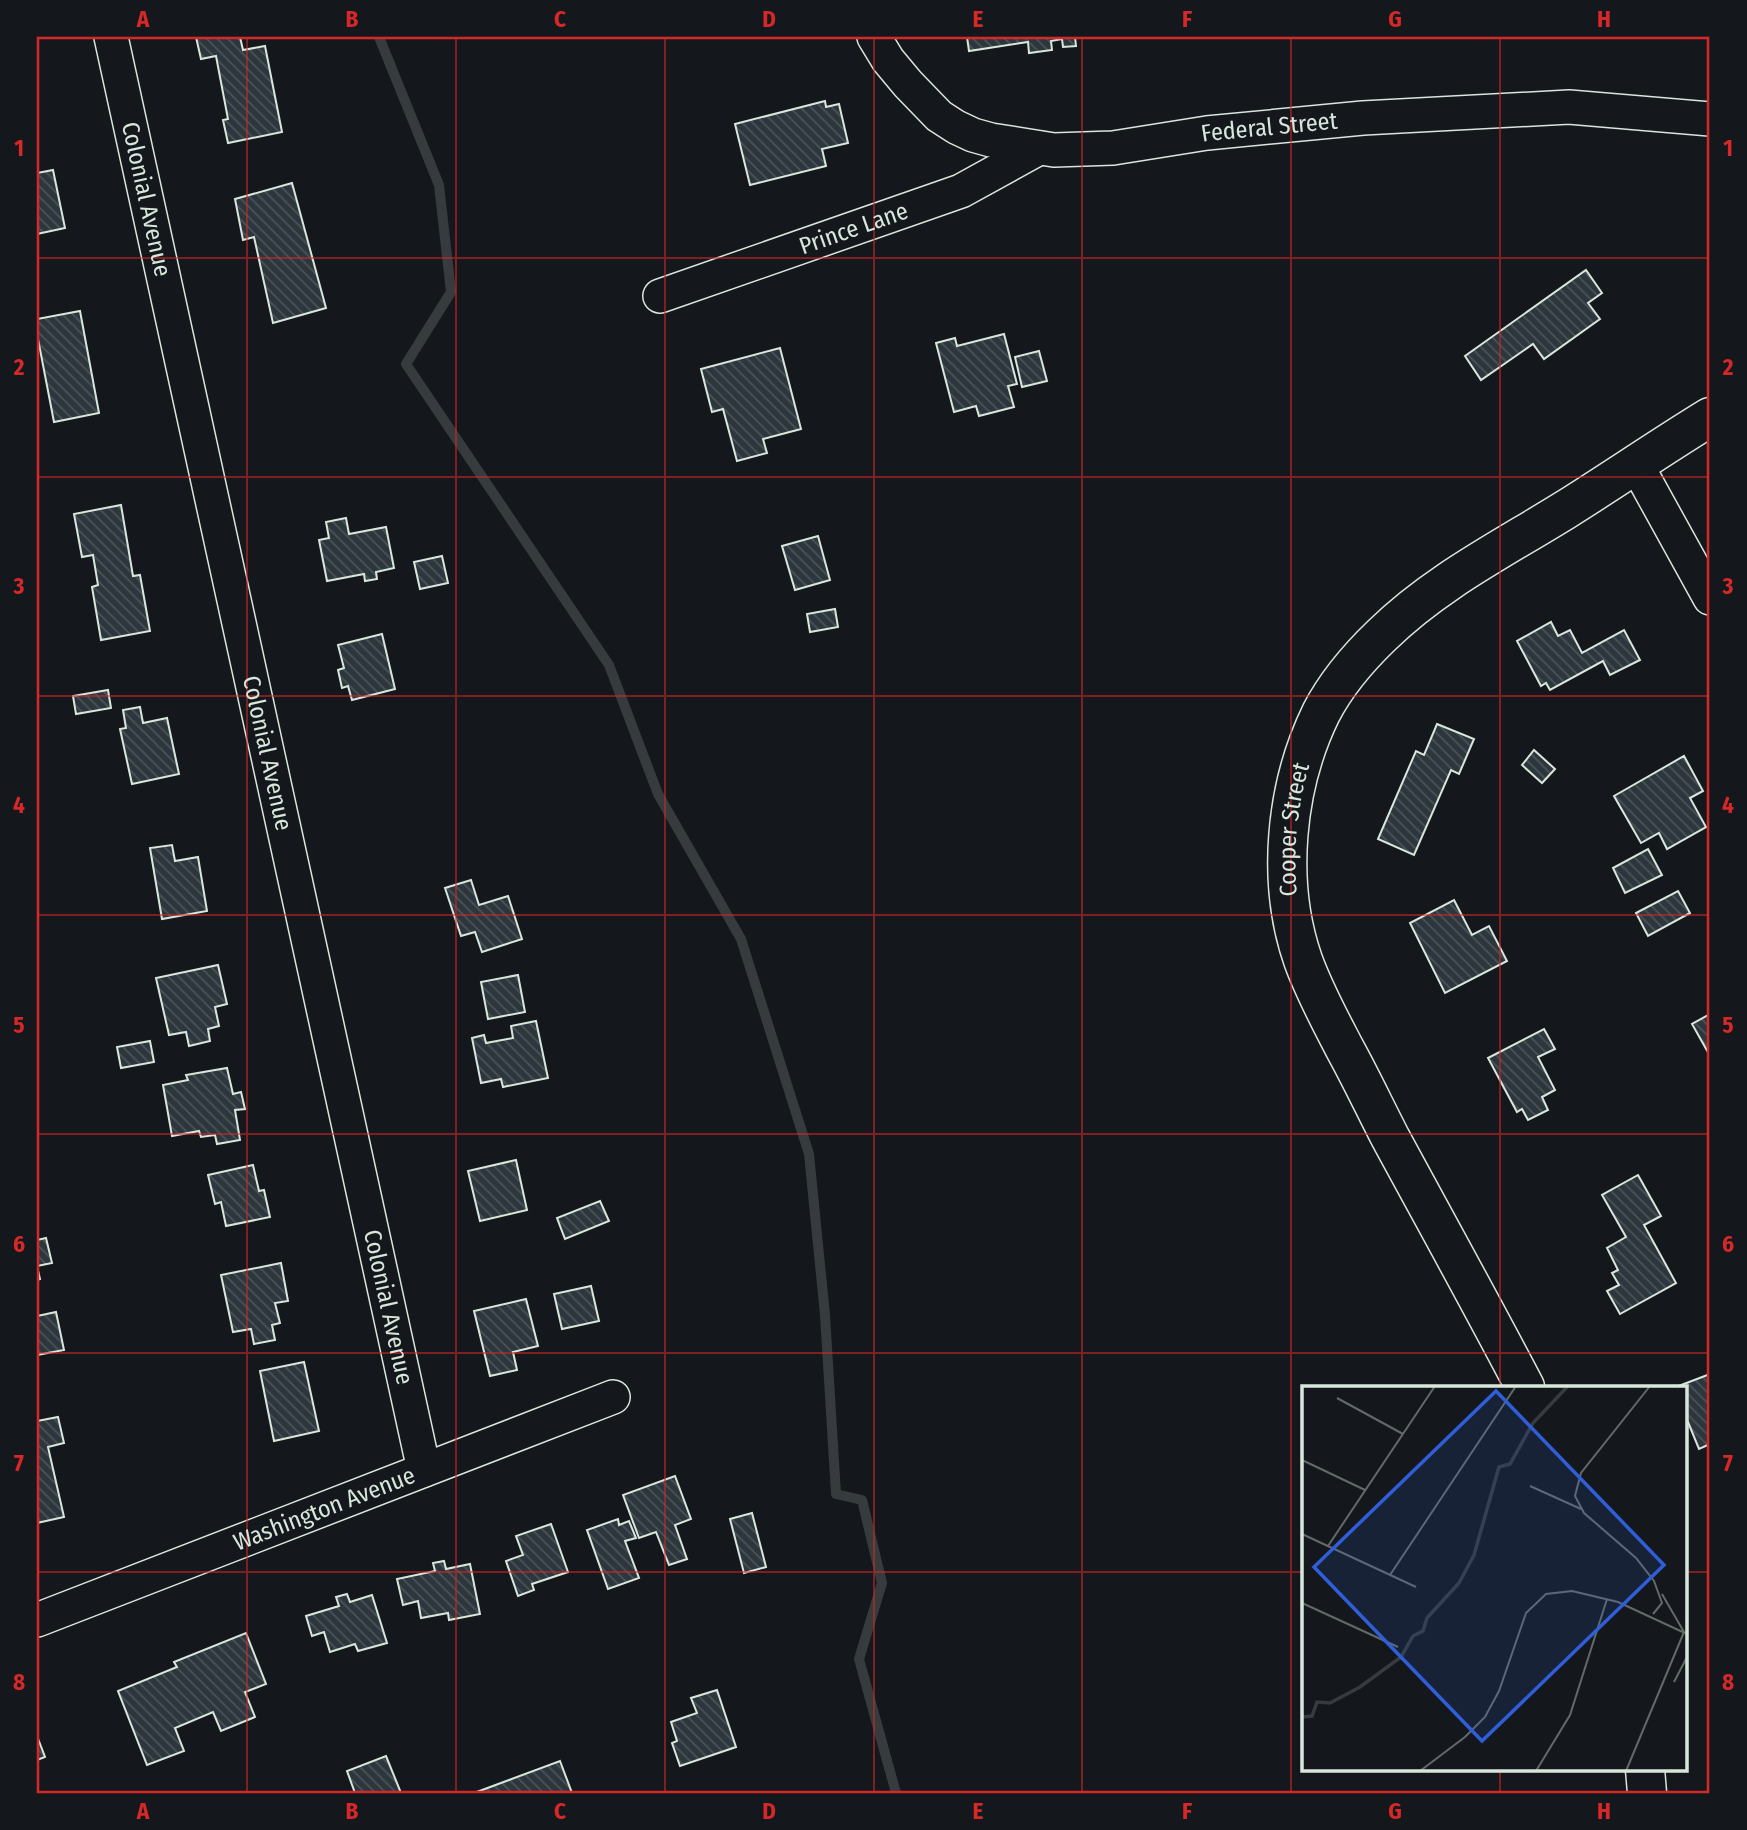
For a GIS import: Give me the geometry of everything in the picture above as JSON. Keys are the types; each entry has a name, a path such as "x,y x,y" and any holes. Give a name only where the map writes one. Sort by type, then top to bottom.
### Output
{"street":[{"name":"Colonial Avenue","path":"111,37 424,1470"},
{"name":"Federal Street","path":"874,37 888,60 939,116 973,135 1039,148 1113,148 1207,133 1363,118 1569,107 1710,119"},
{"name":"Prince Lane","path":"660,296 961,191 1039,148"},
{"name":"Cooper Street","path":"1524,1386 1315,991 1302,958 1292,917 1287,860 1290,820 1303,763 1322,711 1349,671 1374,643 1419,603 1466,570 1710,417"},
{"path":"1636,464 1710,598"},
{"name":"Washington Avenue","path":"37,1620 612,1397"},
{"path":"1645,1770 1647,1793"}],"building":[{"path":"196,37 240,37 243,50 265,46 282,132 228,143 223,120 228,119 216,56 201,59"},
{"path":"967,37 1075,37 1076,46 1063,47 1062,39 1051,41 1052,50 1029,53 1028,42 969,51"},
{"path":"825,101 826,107 839,104 848,143 822,149 826,166 750,185 735,124"},
{"path":"53,170 65,228 37,234 37,173"},
{"path":"292,183 326,308 273,323 254,237 243,240 235,199"},
{"path":"1586,270 1602,293 1588,303 1600,319 1544,359 1533,344 1481,380 1465,356"},
{"path":"80,311 99,413 54,422 37,334 37,319"},
{"path":"1004,334 1017,384 1008,386 1014,407 979,416 976,406 954,412 936,343 955,338 957,346"},
{"path":"780,348 801,429 763,439 767,453 737,461 723,409 712,412 701,369"},
{"path":"1039,351 1047,381 1022,387 1015,357"},
{"path":"121,505 133,576 140,575 150,631 101,640 92,587 98,585 93,555 82,557 74,514"},
{"path":"346,518 349,534 386,527 394,568 376,572 377,579 365,581 364,574 327,581 319,540 329,538 326,522"},
{"path":"818,536 830,580 795,590 782,546"},
{"path":"442,556 448,583 420,589 414,562"},
{"path":"835,609 838,627 810,632 807,614"},
{"path":"1551,622 1558,636 1570,630 1582,653 1624,630 1640,660 1610,675 1603,661 1550,690 1546,683 1541,686 1517,641"},
{"path":"382,634 395,689 352,700 348,686 342,688 338,670 344,668 338,645"},
{"path":"108,690 111,708 76,714 73,696"},
{"path":"140,707 143,723 167,718 179,774 132,784 120,729 126,728 123,710"},
{"path":"1437,724 1474,739 1459,774 1451,770 1414,855 1378,839 1416,751 1424,755"},
{"path":"1534,750 1555,769 1542,783 1522,765"},
{"path":"1684,756 1703,791 1690,798 1706,827 1667,849 1659,833 1641,843 1614,796"},
{"path":"172,845 175,861 198,857 207,911 162,919 150,848"},
{"path":"1648,849 1662,875 1625,893 1613,868"},
{"path":"471,880 479,905 508,896 522,939 482,952 475,932 461,936 445,888"},
{"path":"1678,891 1690,913 1648,936 1636,913"},
{"path":"1454,900 1472,935 1489,926 1507,961 1445,993 1410,923"},
{"path":"218,965 227,1004 215,1007 219,1026 208,1029 210,1041 189,1046 186,1032 169,1035 156,978"},
{"path":"518,975 525,1012 488,1019 481,982"},
{"path":"1710,1014 1710,1053 1709,1054 1692,1024"},
{"path":"536,1021 548,1078 503,1087 501,1079 481,1083 472,1038 484,1035 486,1043 513,1038 511,1026"},
{"path":"1544,1029 1555,1049 1538,1057 1555,1090 1542,1097 1548,1110 1528,1120 1522,1109 1517,1112 1488,1058"},
{"path":"150,1041 154,1062 121,1068 117,1047"},
{"path":"227,1068 233,1094 241,1092 245,1109 235,1110 240,1140 217,1144 215,1135 201,1137 199,1131 172,1136 163,1085 188,1080 186,1075"},
{"path":"516,1160 527,1210 480,1221 468,1171"},
{"path":"253,1165 259,1191 264,1190 270,1217 226,1226 221,1202 215,1204 208,1175"},
{"path":"1638,1175 1661,1216 1644,1225 1676,1283 1620,1314 1607,1291 1619,1285 1612,1273 1618,1270 1607,1248 1626,1237 1602,1195"},
{"path":"600,1201 609,1221 565,1239 557,1218"},
{"path":"46,1238 52,1263 37,1266 37,1240"},
{"path":"281,1263 288,1301 275,1303 280,1323 272,1325 275,1340 254,1344 251,1329 233,1332 221,1275"},
{"path":"591,1286 599,1321 562,1329 554,1294"},
{"path":"526,1299 538,1346 513,1352 517,1370 490,1376 474,1311"},
{"path":"56,1312 64,1350 37,1355 37,1316"},
{"path":"304,1362 319,1431 274,1441 260,1371"},
{"path":"1710,1374 1710,1444 1699,1449 1688,1422 1688,1386 1679,1386"},
{"path":"58,1417 64,1443 48,1447 64,1517 37,1523 37,1421"},
{"path":"675,1476 691,1519 675,1525 687,1559 669,1565 656,1532 639,1538 623,1495"},
{"path":"752,1513 766,1567 744,1573 730,1519"},
{"path":"618,1519 619,1525 629,1521 636,1538 625,1541 639,1578 608,1589 587,1530"},
{"path":"551,1524 568,1572 532,1584 534,1590 518,1596 506,1561 523,1555 516,1536"},
{"path":"444,1561 446,1569 470,1564 480,1614 449,1620 448,1613 421,1618 418,1601 403,1605 397,1579 435,1571 433,1563"},
{"path":"347,1594 350,1602 372,1595 387,1643 358,1651 355,1644 330,1652 324,1632 312,1636 306,1616 339,1606 336,1597"},
{"path":"246,1633 266,1684 245,1692 255,1717 221,1731 213,1712 175,1728 184,1751 147,1765 118,1691 177,1667 174,1662"},
{"path":"717,1690 736,1747 680,1766 672,1743 677,1741 671,1722 697,1713 691,1698"},
{"path":"37,1736 45,1757 37,1760"},
{"path":"386,1756 401,1793 355,1793 347,1771"},
{"path":"560,1761 572,1793 474,1793"}],"waterway":[{"path":"379,37 439,185 451,292 406,364 609,665 658,794 741,939 809,1154 825,1315 836,1494 862,1500 882,1583 859,1659 896,1793"}]}
